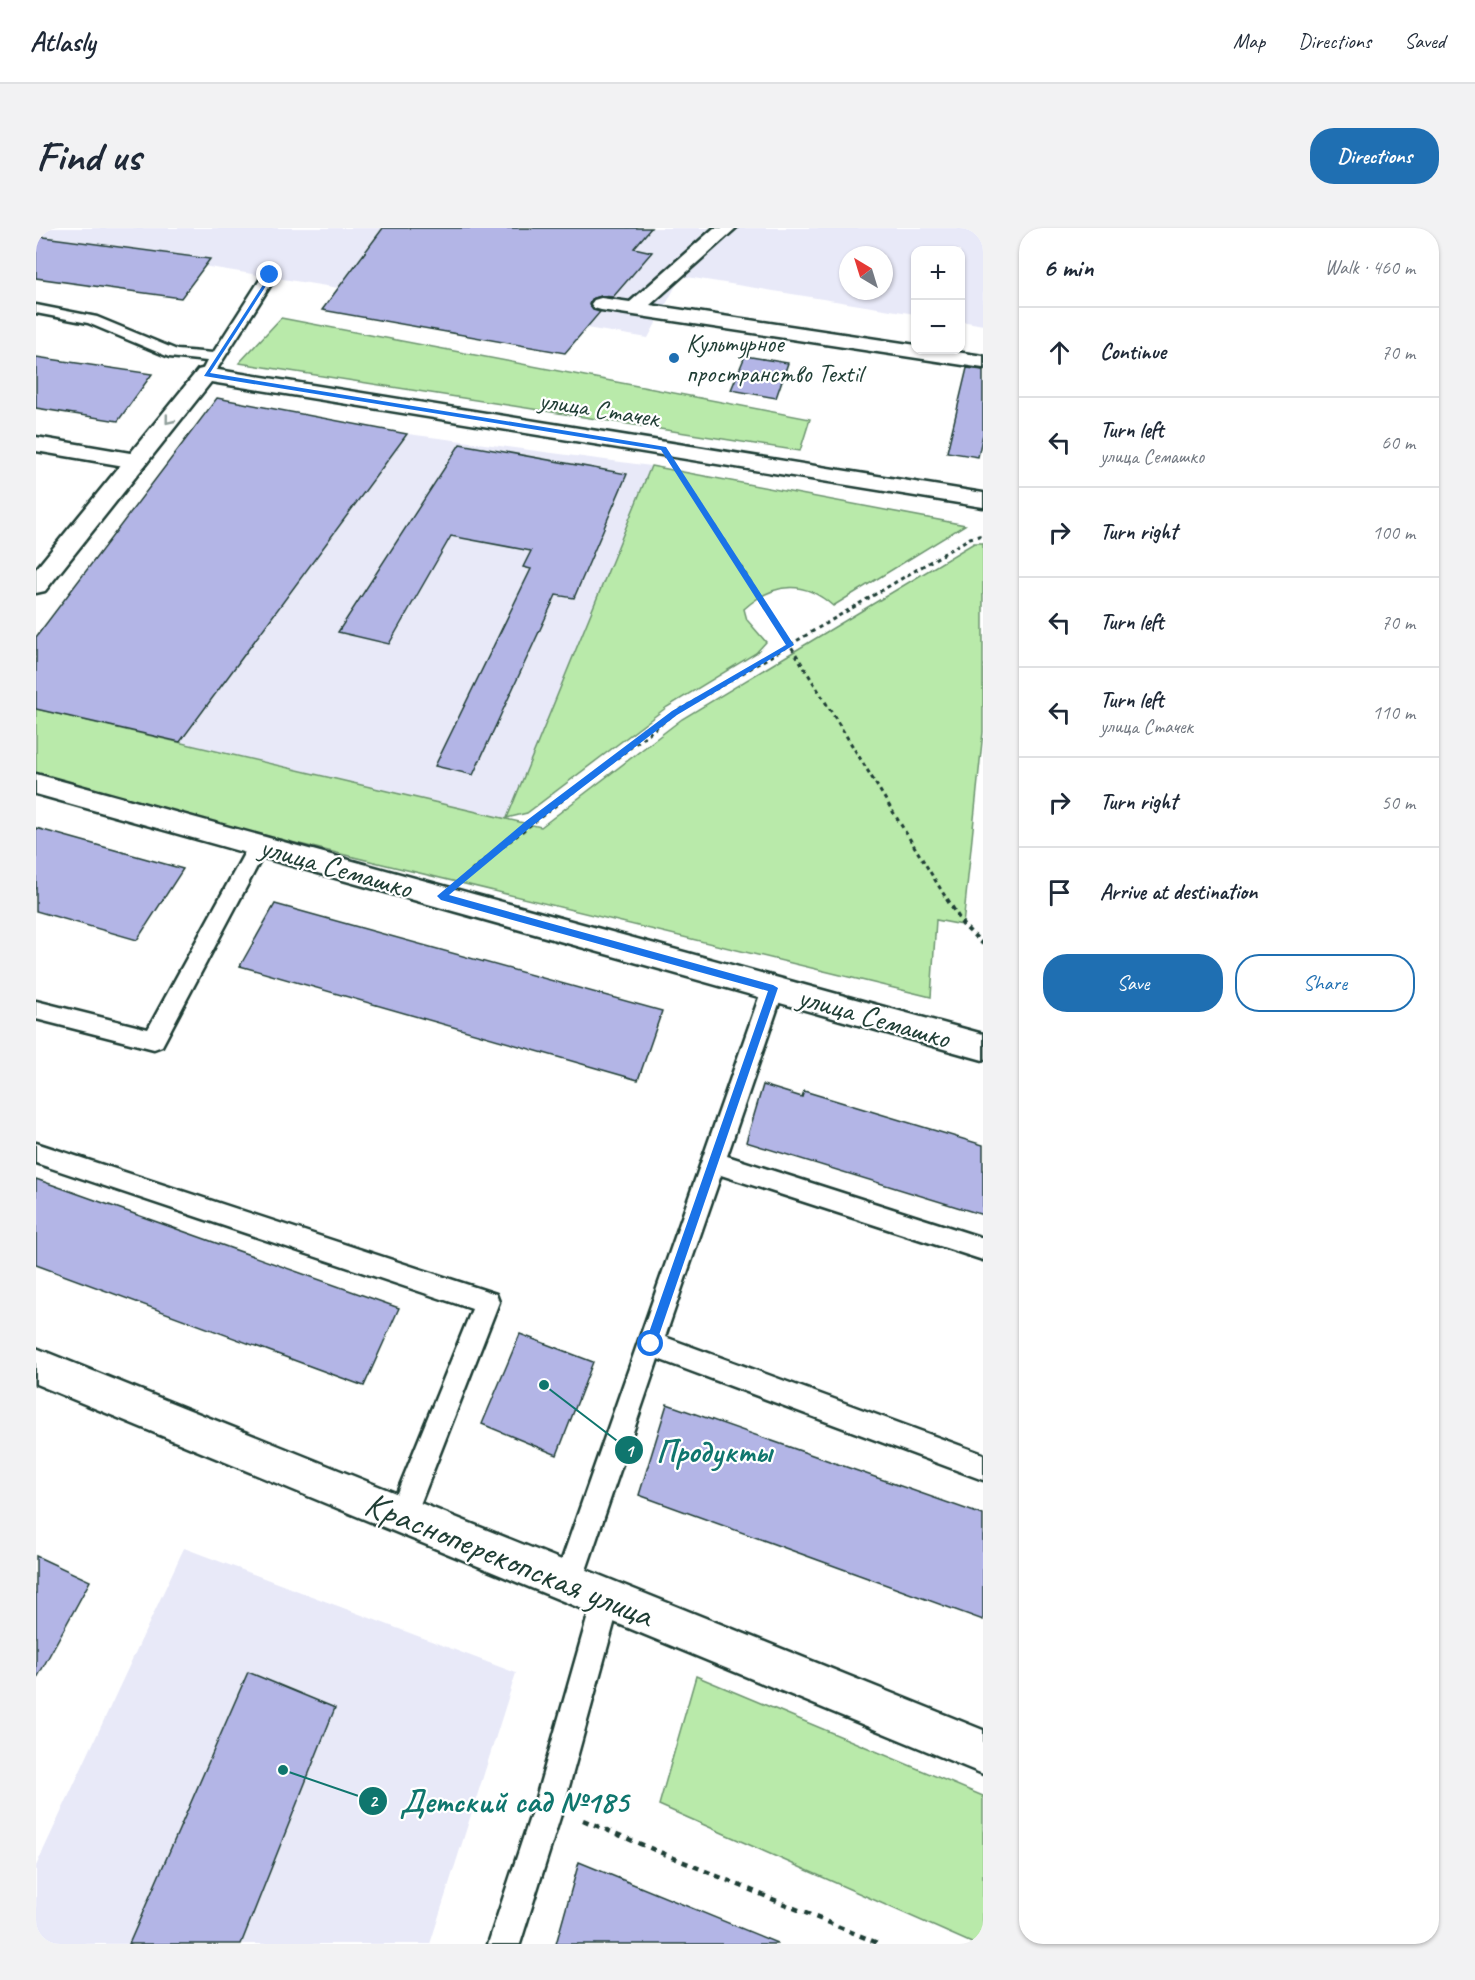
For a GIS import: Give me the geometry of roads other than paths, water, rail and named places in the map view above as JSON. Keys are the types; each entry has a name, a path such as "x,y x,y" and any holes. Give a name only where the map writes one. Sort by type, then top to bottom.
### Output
{"street":[{"path":"634,309 726,228"},
{"path":"601,304 983,362"},
{"path":"36,585 212,366"},
{"name":"улица Стачек","path":"212,366 664,448 983,500"},
{"path":"36,444 136,461"},
{"name":"улица Семашко","path":"36,784 983,1047"},
{"name":"Красноперекопская улица","path":"36,1366 983,1752"}],"lane":[{"path":"36,309 92,320 174,354 212,366 270,275"},
{"path":"36,1010 154,1040 258,846"},
{"path":"568,1582 773,988"},
{"path":"36,1153 487,1302 402,1515"},
{"path":"713,1162 983,1249"},
{"path":"651,1344 983,1467"},
{"path":"504,1944 549,1805 607,1598"}],"place":[{"name":"Культурное пространство Textil","path":"674,358"},
{"name":"Продукты","path":"544,1385"},
{"name":"Детский сад №185","path":"283,1770"}]}
